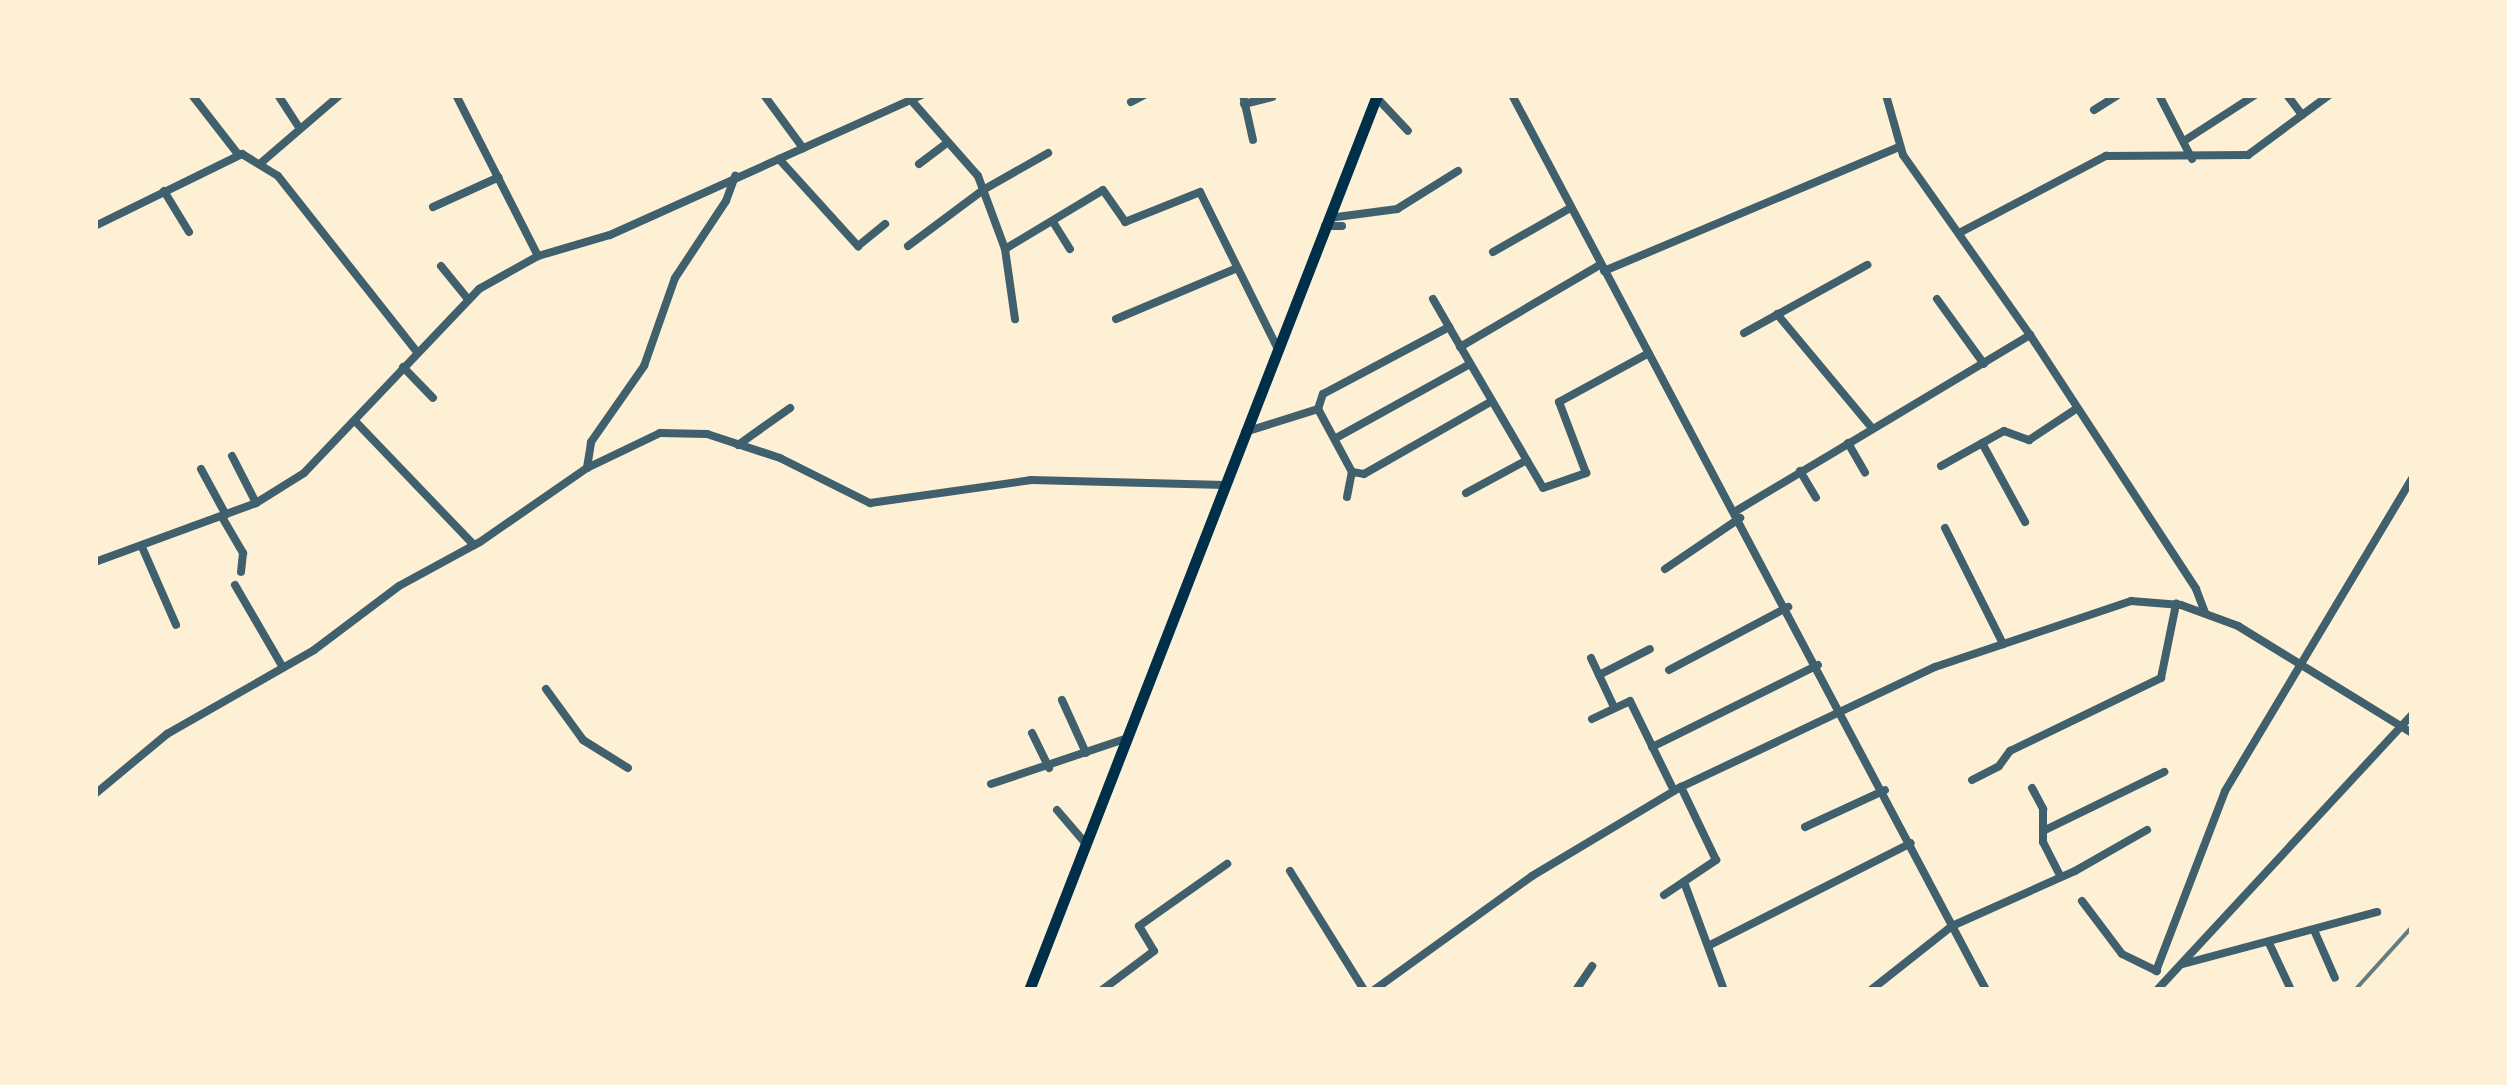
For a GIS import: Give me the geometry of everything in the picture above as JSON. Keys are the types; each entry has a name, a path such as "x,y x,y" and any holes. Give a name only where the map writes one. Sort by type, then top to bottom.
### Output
{"main road":[{"path":"1029,990 1376,96"}],"street":[{"path":"192,95 238,154 262,162 370,285 417,352"},
{"path":"278,95 300,128"},
{"path":"262,162 340,95"},
{"path":"456,95 538,256"},
{"path":"764,95 803,148"},
{"path":"95,562 256,503 304,473 467,298 538,256 610,236 735,176 922,95"},
{"path":"1131,102 1144,95"},
{"path":"1512,95 1885,790 1986,990"},
{"path":"1886,95 1900,147 2030,335 2196,588 2205,612"},
{"path":"2094,110 2118,95"},
{"path":"2159,95 2187,139 2192,159"},
{"path":"2187,139 2255,95"},
{"path":"2287,95 2302,115"},
{"path":"1960,232 2106,156 2192,159 2248,155 2329,95"},
{"path":"1376,96 1408,131"},
{"path":"1253,140 1244,99 1272,97"},
{"path":"911,100 983,190 1006,249 1015,320"},
{"path":"918,164 948,142"},
{"path":"1460,347 1602,268 1900,147"},
{"path":"908,246 983,190 1048,153"},
{"path":"95,226 238,154"},
{"path":"779,159 858,246 885,224"},
{"path":"1327,222 1397,210 1458,171"},
{"path":"587,468 590,442 644,366 674,278 726,201 735,176"},
{"path":"434,207 499,177"},
{"path":"1006,249 1103,190 1125,222 1200,192 1234,269 1278,349"},
{"path":"164,191 189,232"},
{"path":"1493,252 1570,208"},
{"path":"1054,222 1070,249"},
{"path":"1327,222 1342,226"},
{"path":"1744,333 1867,265"},
{"path":"441,266 467,298"},
{"path":"1116,319 1234,269"},
{"path":"1937,298 1984,364"},
{"path":"1433,299 1543,488 1586,472 1560,402 1649,352"},
{"path":"1776,314 1872,428"},
{"path":"1318,409 1323,394 1449,327"},
{"path":"1665,569 1800,471 2030,335"},
{"path":"1336,438 1470,364"},
{"path":"402,368 433,398"},
{"path":"1352,472 1364,474 1492,401"},
{"path":"738,445 790,408"},
{"path":"1245,432 1318,409"},
{"path":"1318,409 1352,472 1347,497"},
{"path":"1942,466 2004,431 2029,440 2076,409"},
{"path":"355,422 474,545"},
{"path":"95,794 167,734 281,664 314,650 399,586 474,545 587,468 674,430 738,445 807,468 870,503 1031,480 1226,485"},
{"path":"1848,443 1865,472"},
{"path":"1982,443 2025,522"},
{"path":"232,456 256,503"},
{"path":"1466,493 1527,460"},
{"path":"201,469 243,552 241,572"},
{"path":"1800,471 1816,498"},
{"path":"2160,987 2156,971 2212,818 2301,660 2412,478"},
{"path":"1945,528 2003,644"},
{"path":"142,547 176,625"},
{"path":"236,585 281,664"},
{"path":"1374,990 1532,876 1677,789 2003,644 2132,601 2176,604 2205,612 2301,660 2412,733"},
{"path":"1972,780 1999,766 2010,751 2161,678 2176,604"},
{"path":"1669,670 1788,608"},
{"path":"1599,675 1650,649"},
{"path":"1591,658 1614,707"},
{"path":"1652,747 1818,665"},
{"path":"546,689 583,740 628,768"},
{"path":"1062,700 1086,753"},
{"path":"1592,719 1630,700 1716,860 1664,895"},
{"path":"2160,987 2412,714"},
{"path":"1032,732 1049,768"},
{"path":"991,784 1049,768 1128,738"},
{"path":"2043,831 2164,772"},
{"path":"2032,788 2043,809 2043,831 2061,876"},
{"path":"1805,828 1885,790"},
{"path":"1057,810 1086,844"},
{"path":"1872,990 1952,926 2061,876 2146,830"},
{"path":"1710,945 1910,843"},
{"path":"1102,990 1154,951 1139,926 1227,864"},
{"path":"1290,871 1364,990"},
{"path":"1684,882 1724,990"},
{"path":"2082,901 2122,954 2156,971"},
{"path":"2182,964 2377,912"},
{"path":"2314,930 2336,978"},
{"path":"2269,943 2291,990"},
{"path":"1576,990 1592,966"}],"railway":[{"path":"2355,990 2412,927"}]}
